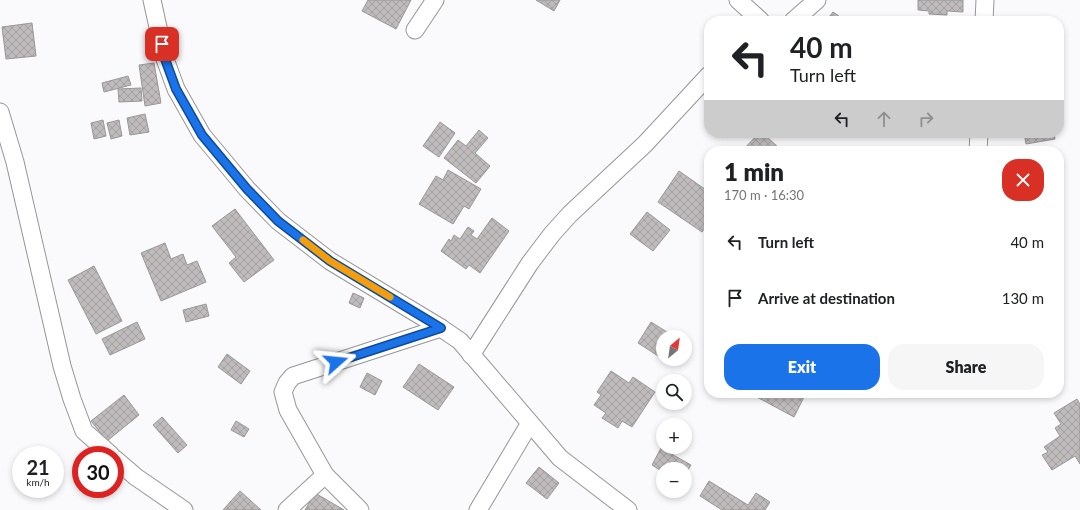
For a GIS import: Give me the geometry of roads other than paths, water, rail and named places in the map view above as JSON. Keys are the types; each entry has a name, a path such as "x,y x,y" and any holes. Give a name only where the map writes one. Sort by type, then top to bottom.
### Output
{"street":[{"path":"152,0 165,59 176,89 202,135 247,189 278,221 330,261 460,341 560,458 628,510"},
{"path":"415,30 436,0"},
{"path":"738,0 756,16"},
{"path":"799,16 817,0"},
{"path":"984,16 985,0"},
{"path":"471,355 530,263 552,234 570,214 645,144 704,80"},
{"path":"0,112 15,162 60,358 72,399 84,431 101,446"},
{"path":"360,510 325,475 288,410 283,392 287,383 293,376 441,328"},
{"path":"478,510 530,423"},
{"path":"124,466 136,477 184,510"},
{"path":"287,510 325,475"}]}
